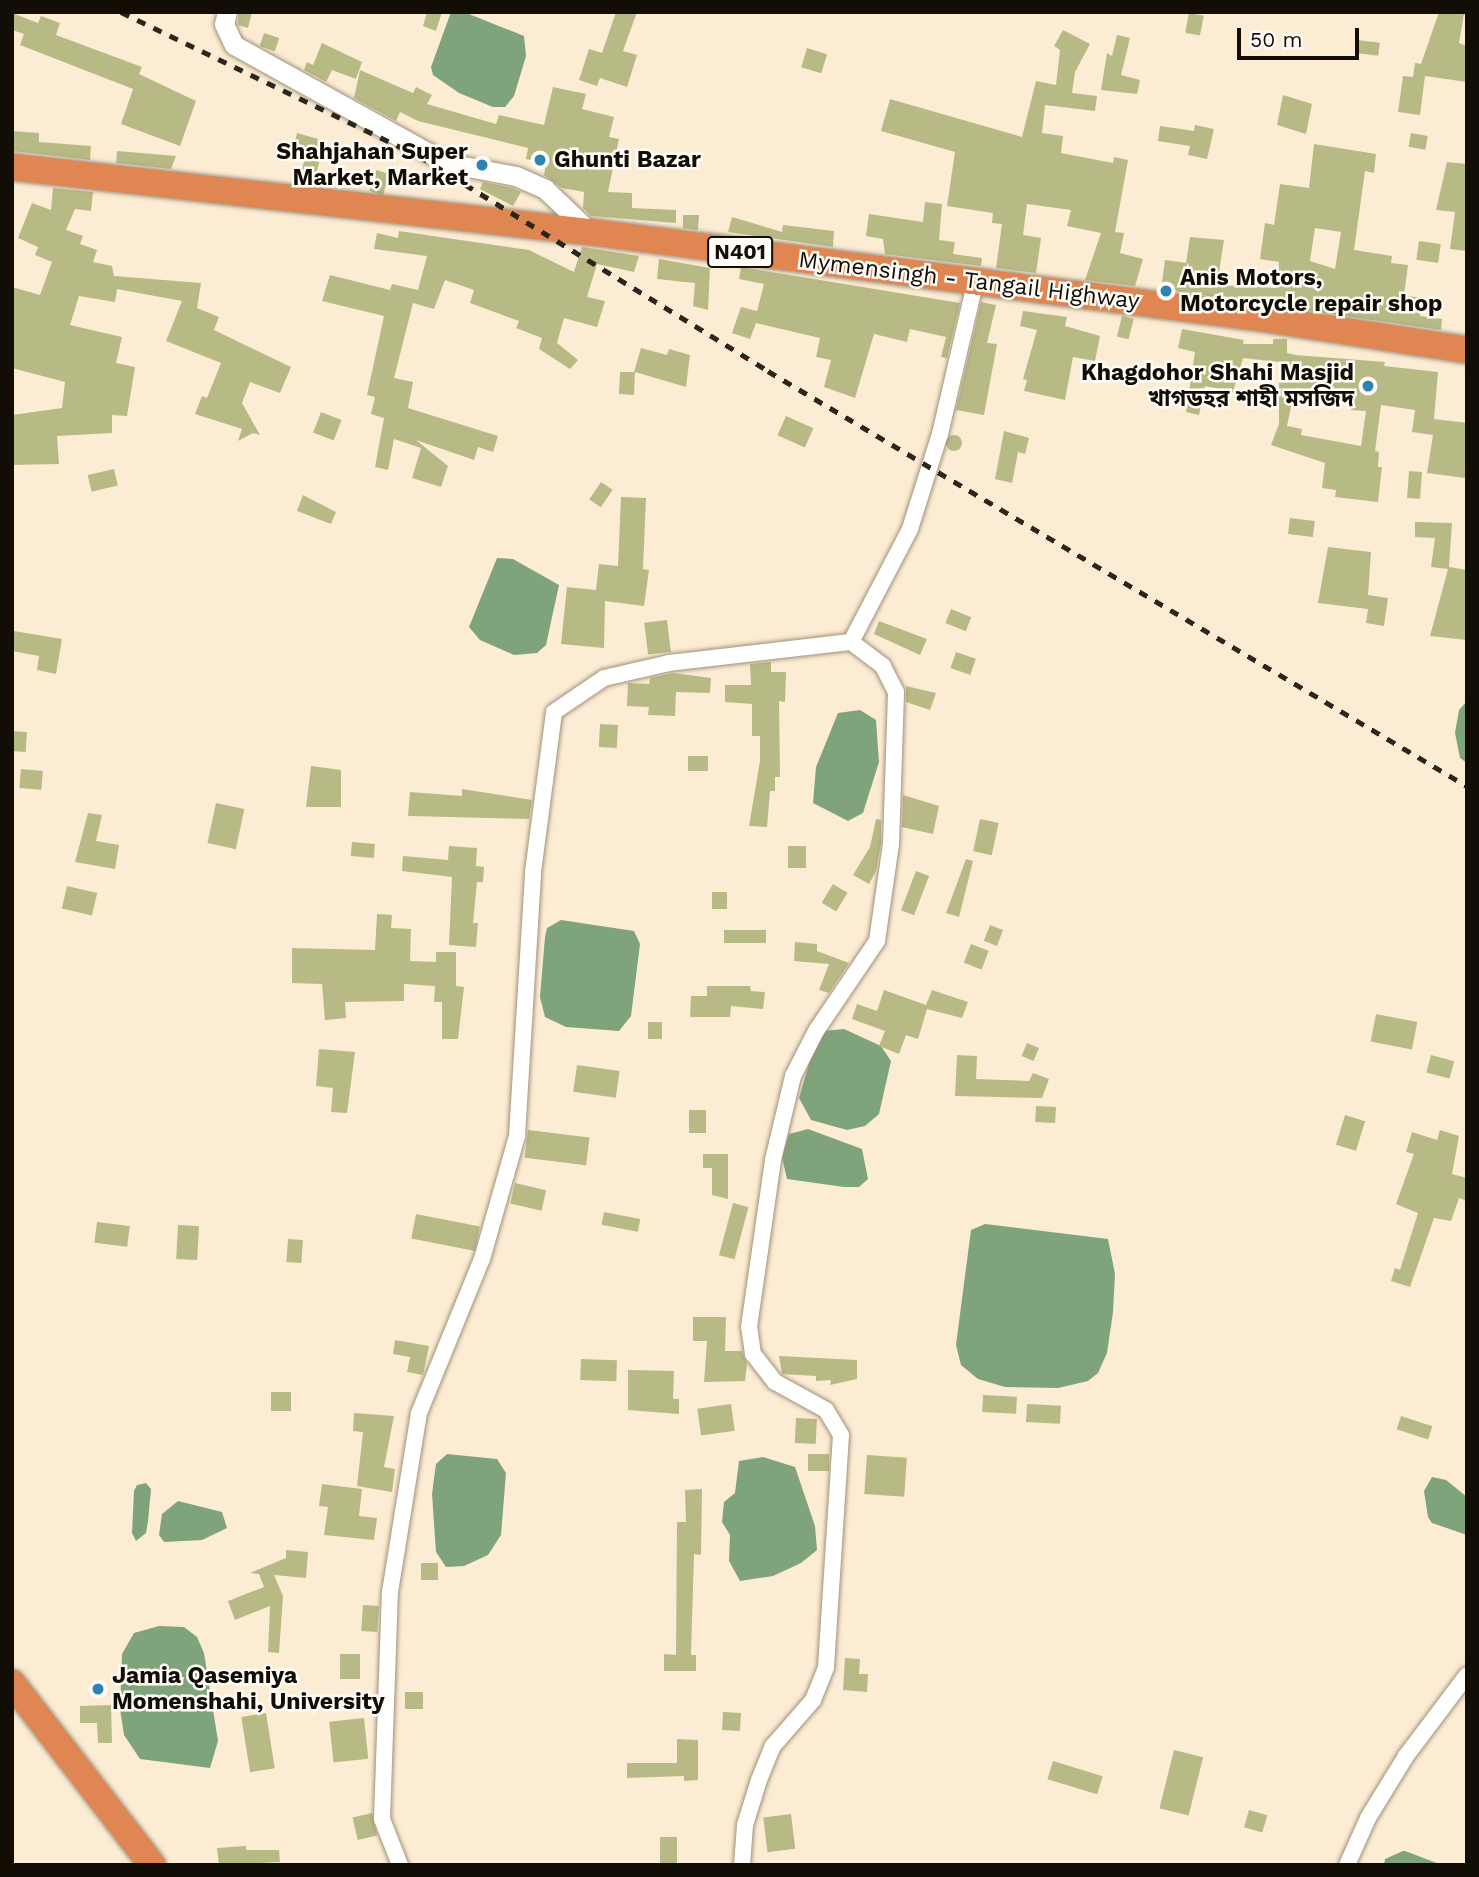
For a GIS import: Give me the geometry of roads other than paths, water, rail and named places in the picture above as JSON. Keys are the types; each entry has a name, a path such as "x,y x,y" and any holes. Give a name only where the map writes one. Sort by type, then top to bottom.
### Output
{"highway":[{"name":"Mymensingh - Tangail Highway","path":"12,167 590,232 1260,318 1467,350"},
{"path":"12,1683 152,1865"}],"street":[{"path":"228,12 224,24 234,45 447,163 516,176 545,189 590,232"},
{"path":"851,642 910,529 940,434 975,283"},
{"path":"400,1865 382,1819 390,1592 419,1413 482,1259 517,1136 533,872 554,712 604,678 669,663 851,642 883,666 896,692 891,844 877,941 816,1031 793,1076 773,1160 750,1317 753,1354 760,1364 775,1382 825,1410 841,1435 829,1627 825,1667 813,1700 773,1745 759,1780 745,1825 743,1865"},
{"path":"1347,1865 1368,1818 1406,1756 1467,1675"}],"railway":[{"path":"121,12 419,156 768,371 1467,786"}],"place":[{"name":"Ghunti Bazar","path":"540,160"},
{"name":"Shahjahan Super Market, Market","path":"482,165"},
{"name":"Anis Motors, Motorcycle repair shop","path":"1166,291"},
{"name":"Khagdohor Shahi Masjid খাগডহর শাহী মসজিদ","path":"1368,386"},
{"name":"Jamia Qasemiya Momenshahi, University","path":"98,1689"}]}
